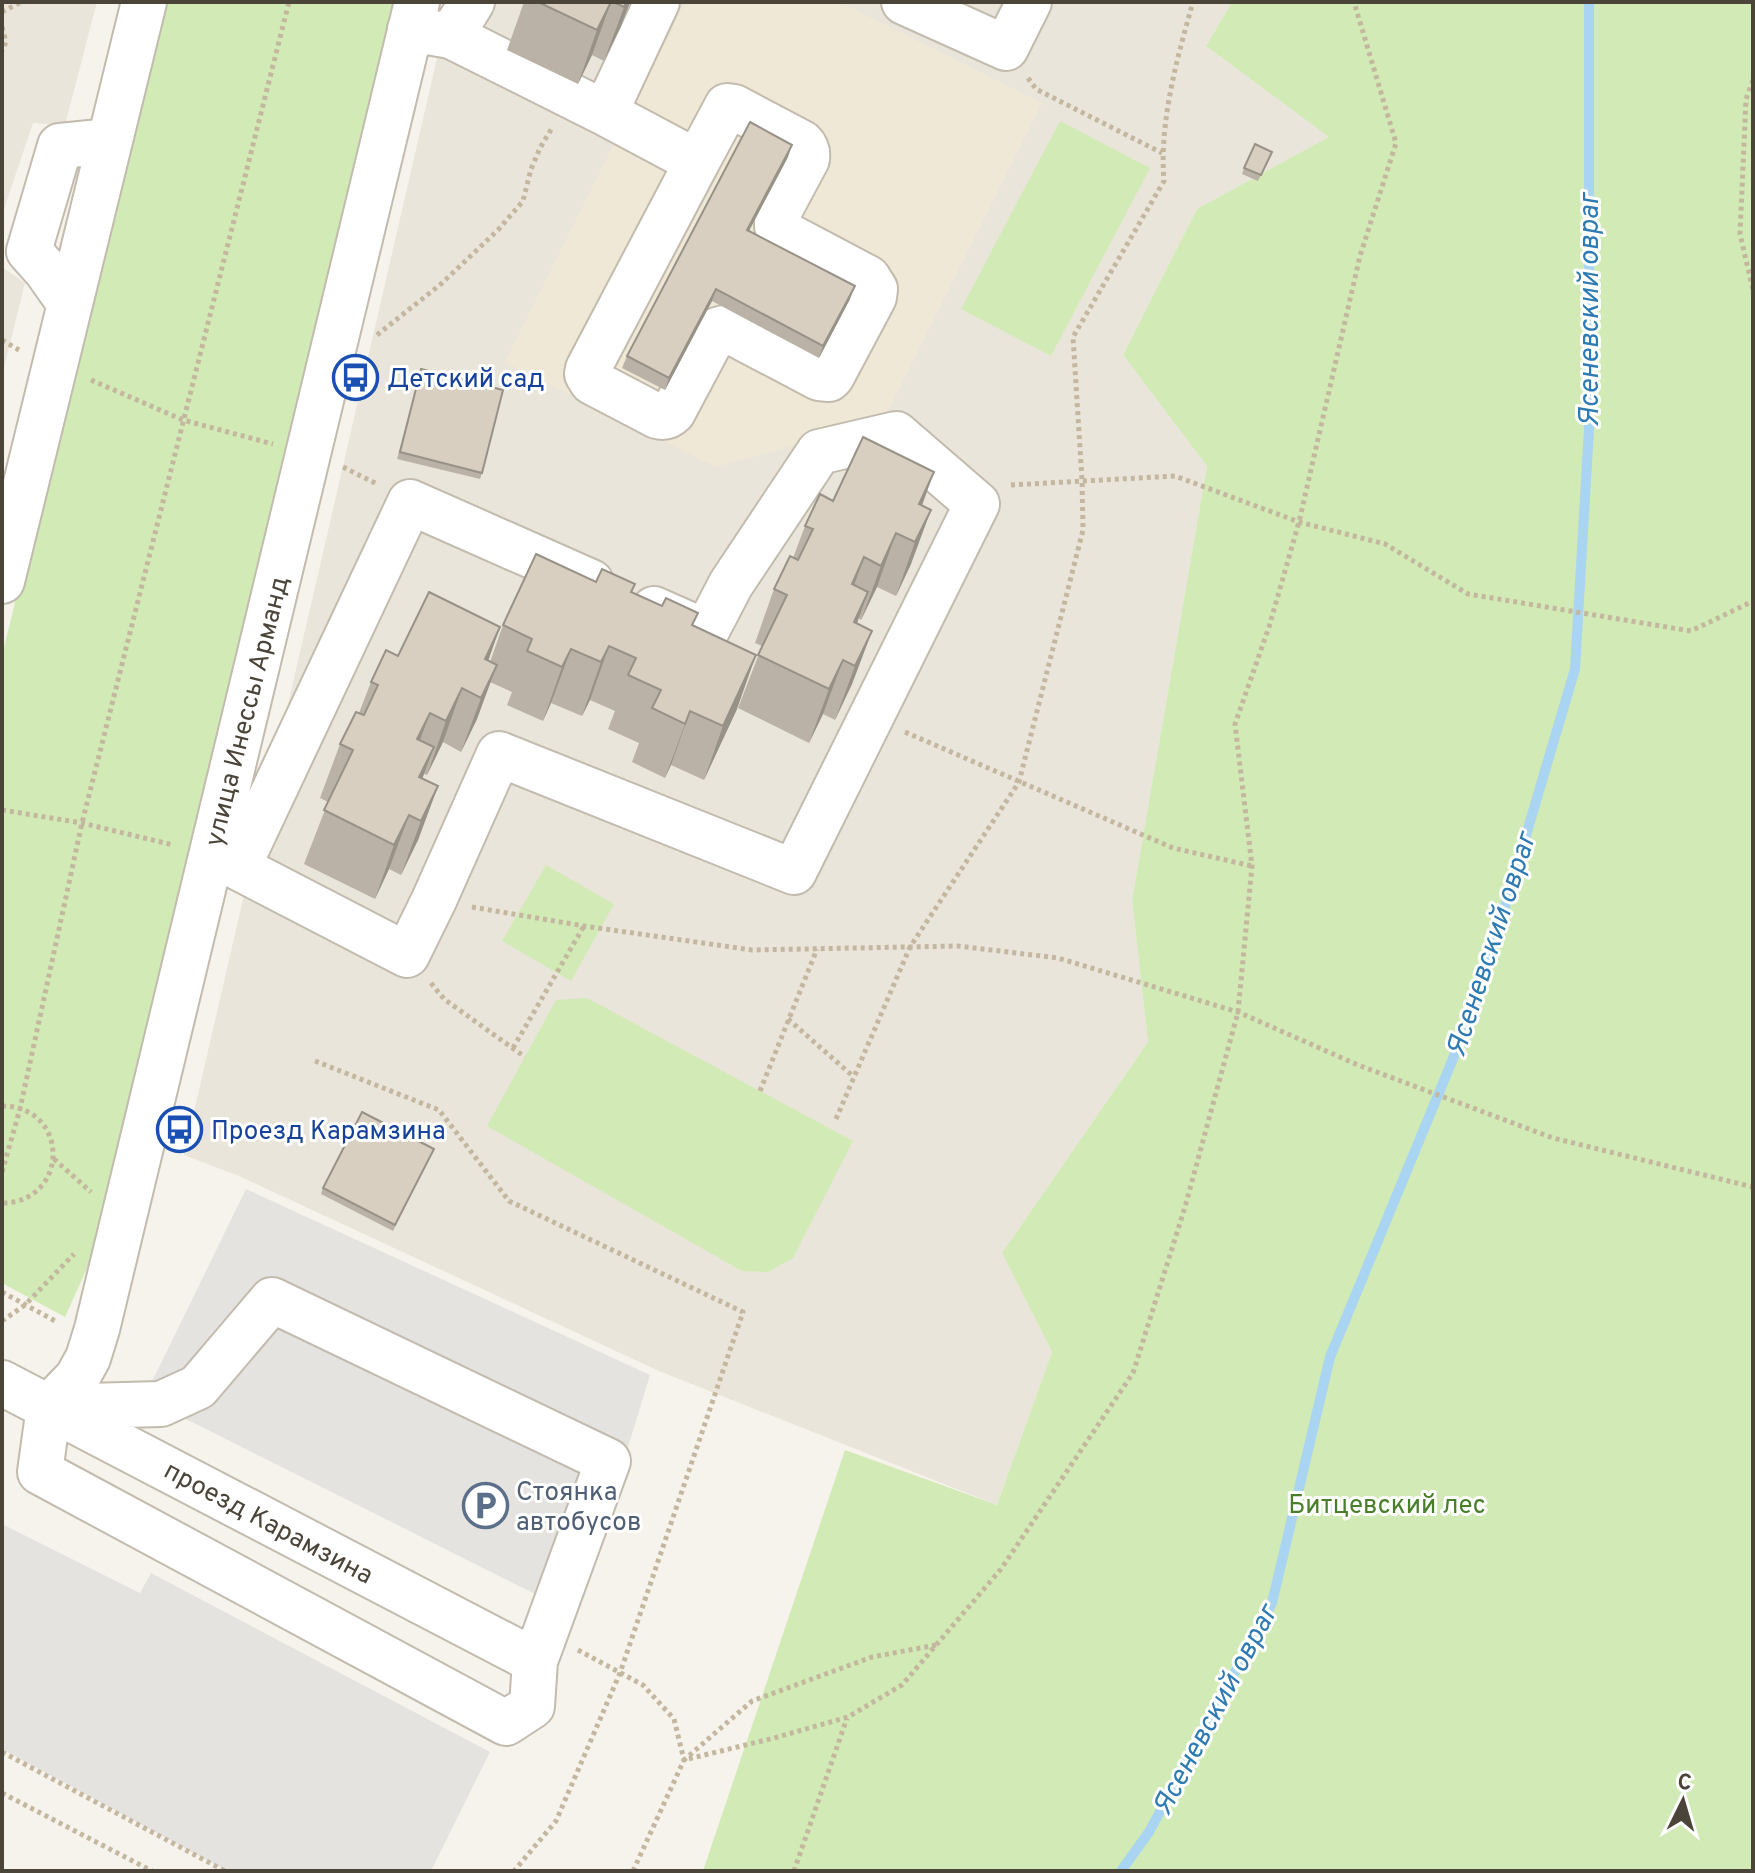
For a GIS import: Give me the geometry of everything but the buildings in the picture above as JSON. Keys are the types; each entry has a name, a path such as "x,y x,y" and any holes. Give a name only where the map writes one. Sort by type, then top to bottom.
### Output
{"street":[{"path":"2,581 144,2"},
{"path":"591,106 657,2"},
{"path":"904,2 1006,48 1029,2"},
{"path":"438,17 591,106 697,162"},
{"name":"улица Инессы Арманд","path":"49,1407 77,1378 88,1358 97,1329 225,860 438,17"},
{"path":"727,106 802,143 808,153 807,159 777,215 777,226 781,232 868,278 875,289 874,297 829,379 819,378 720,328 673,412 663,417 592,382 587,374 697,162 727,106"},
{"path":"70,304 46,270 16,249 60,146 110,141"},
{"path":"896,434 977,504 794,872 499,754 407,955 225,860 410,502 706,632 731,584 819,452 896,434"},
{"path":"272,1300 608,1461 535,1661 532,1706 506,1723 40,1472 49,1407 161,1404 198,1387 272,1300"},
{"name":"проезд Карамзина","path":"2,1383 535,1661"}],"path":[{"path":"2,12 21,2"},
{"path":"2,1172 20,1109 82,823 289,2"},
{"path":"836,1119 910,947 1019,782 1083,530 1073,337 1164,181 1162,153 1178,53 1193,2"},
{"path":"684,1760 848,1717 902,1685 1001,1569 1133,1373 1185,1207 1238,1012 1252,866 1235,724 1269,627 1299,522 1360,256 1396,143 1354,2"},
{"path":"2,27 6,42 2,51"},
{"path":"1006,48 1036,89 1162,153"},
{"path":"1753,80 1746,99 1740,234 1753,290"},
{"path":"374,337 441,284 498,230 523,201 531,169 552,128 591,106"},
{"path":"2,340 183,420"},
{"path":"977,504 999,485 1175,476 1299,522 1385,544 1468,594 1691,631 1753,601"},
{"path":"871,717 1173,848 1252,866"},
{"path":"2,810 82,823 225,860"},
{"path":"434,900 752,950 958,946 1058,958 1238,1012 1358,1065 1553,1138 1753,1187"},
{"path":"513,1048 584,926"},
{"path":"760,1091 817,949"},
{"path":"407,955 444,999 525,1057"},
{"path":"788,1019 854,1077"},
{"path":"2,1106 32,1114 42,1122 53,1145 53,1158 46,1181 38,1190 17,1202 2,1203"},
{"path":"53,1158 97,1197"},
{"path":"2,1292 62,1325"},
{"path":"2,1321 25,1305"},
{"path":"633,1871 684,1760 752,1701 872,1657 936,1645"},
{"path":"535,1661 575,1648 643,1685 674,1719 684,1760"},
{"path":"794,1871 848,1717"},
{"path":"2,1752 225,1871"},
{"path":"2,1793 152,1871"}],"shaded area":[{"path":"2,2 97,2 65,125 33,123 2,215"},
{"path":"450,2 1232,2 1206,46 1330,137 1197,209 1123,355 1207,466 1132,900 1148,1042 1002,1253 1052,1352 997,1505 659,1371 239,1176 184,1155"},
{"path":"685,2 839,2 1042,103 883,421 716,467 505,362"},
{"path":"2,267 25,283 2,376"},
{"name":"Стоянка автобусов","path":"246,1189 650,1375 577,1615 144,1398"},
{"path":"2,1524 140,1593 151,1573 490,1752 431,1871 227,1871 2,1749"}],"green space":[{"path":"161,2 394,2 124,1121 98,1244 65,1317 2,1283 2,656"},
{"name":"Битцевский лес","path":"1232,2 1753,2 1753,1871 703,1871 845,1450 997,1505 1052,1352 1002,1253 1148,1042 1132,900 1207,466 1123,355 1197,209 1329,137 1206,46"},
{"path":"1060,121 1150,168 1051,356 961,309"},
{"path":"546,865 614,904 571,981 502,941"},
{"path":"587,998 853,1141 793,1258 768,1272 742,1271 487,1126 556,1000"}],"waterway":[{"name":"Ясеневский овраг","path":"1121,1871 1149,1832 1272,1603 1330,1357 1478,998 1575,669 1589,429 1589,2"}],"place":[{"name":"Детский сад","path":"356,378"},
{"name":"Проезд Карамзина","path":"180,1130"},
{"name":"Стоянка автобусов","path":"485,1506"}]}
